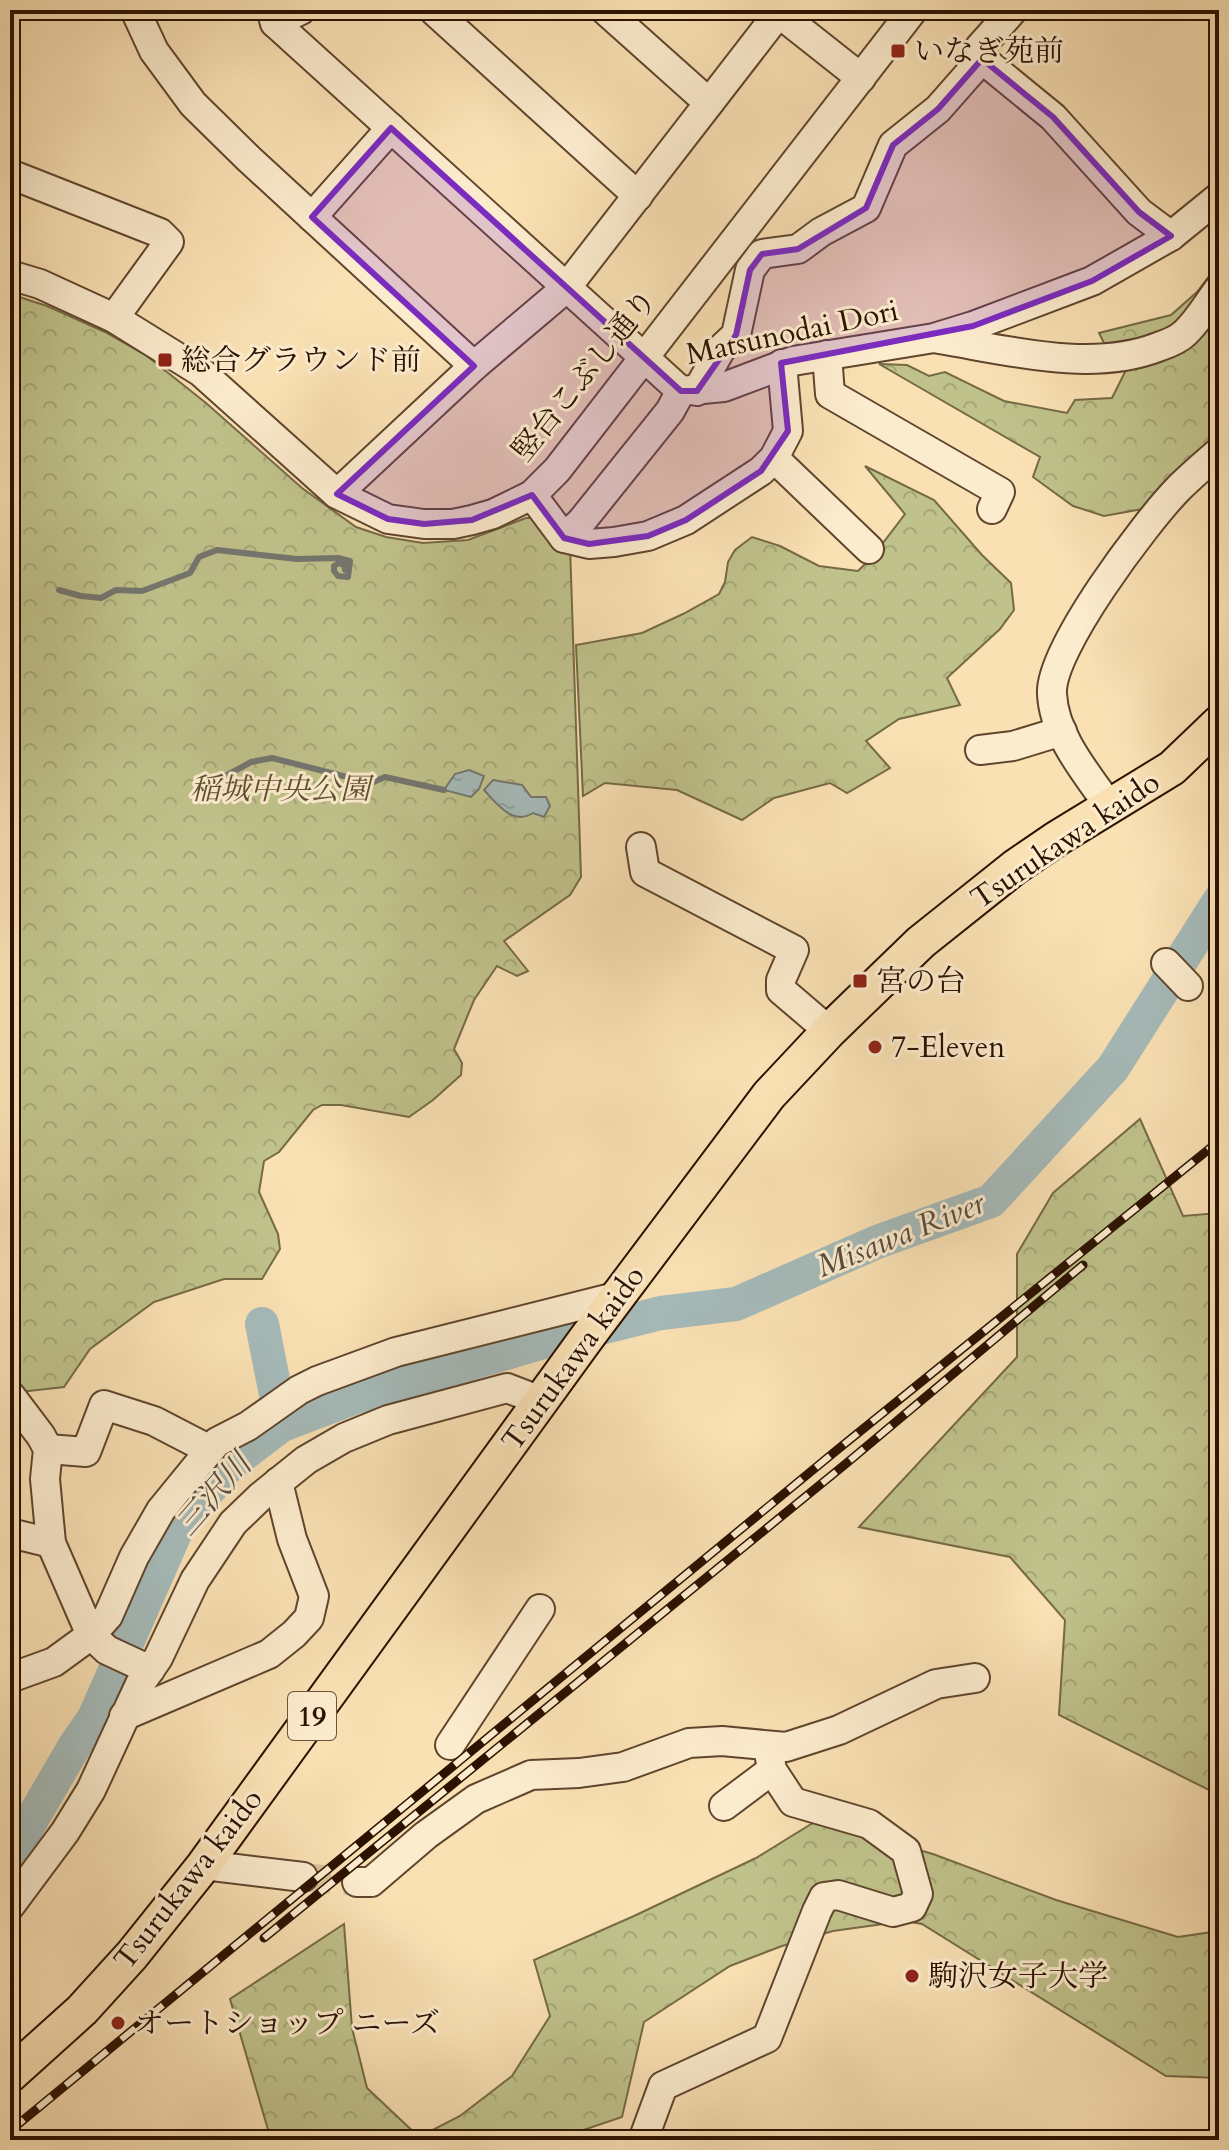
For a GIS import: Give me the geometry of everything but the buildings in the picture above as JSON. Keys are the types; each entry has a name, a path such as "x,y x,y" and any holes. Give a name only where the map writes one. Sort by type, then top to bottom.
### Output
{"main road":[{"name":"Tsurukawa kaido","path":"10,2075 82,2010 132,1955 204,1865 588,1336 769,1095 829,1031 921,942 1003,876 1056,839 1172,768 1219,723"}],"street":[{"path":"135,10 154,51 193,104 474,366"},
{"path":"273,16 301,10"},
{"path":"433,10 638,196"},
{"path":"605,10 709,103"},
{"name":"竪台こぶし通り","path":"10,275 40,284 114,318 201,372 337,494 388,519 424,524 453,524 493,514 532,495 557,470 913,10"},
{"path":"1013,10 980,47 982,59 1053,117 1139,212 1171,236"},
{"path":"337,494 474,366 566,288 778,11 861,78"},
{"name":"Matsunodai Dori","path":"273,16 566,288 644,357 689,391 735,384 782,364 934,338 1092,281 1171,236 1219,197"},
{"path":"564,538 581,522 721,349 736,335 750,270 762,254 798,249 821,232 866,208 893,145 938,109 982,59"},
{"path":"312,217 391,128"},
{"path":"10,174 160,233 169,242 114,318"},
{"path":"934,338 1034,355 1097,359 1124,357 1169,343 1185,334 1219,289"},
{"path":"827,355 830,394 1000,492 992,509"},
{"path":"532,495 564,538 589,544 648,536 686,520 761,471 774,458 788,431 782,364"},
{"path":"1110,807 1073,753 1062,731 1054,710 1052,683 1063,653 1130,547 1178,489 1219,452"},
{"path":"774,458 869,549"},
{"path":"980,750 1013,746 1062,731"},
{"path":"641,847 645,872 794,950 781,980 781,990 829,1031"},
{"path":"1166,963 1188,986"},
{"path":"10,1678 99,1642 134,1557 161,1510 217,1442 255,1421 299,1390 396,1352 619,1296"},
{"path":"10,1906 65,1832 91,1790 140,1684 144,1667 195,1580 233,1523 260,1497 306,1460 344,1438 388,1420 507,1388 541,1401"},
{"path":"10,1395 44,1442 51,1543 99,1642 144,1667"},
{"path":"10,1436 86,1452 104,1405 154,1421 210,1450"},
{"path":"124,1716 269,1654 309,1618 314,1596 292,1539 278,1482"},
{"path":"10,1533 51,1543"},
{"path":"450,1745 540,1609"},
{"path":"724,1806 770,1758 786,1747 839,1730 936,1684 975,1678"},
{"path":"357,1882 371,1882 426,1835 476,1799 531,1775 623,1767 689,1743 722,1741 770,1758 793,1802 869,1824 906,1851 918,1894 912,1907 893,1912 838,1895 824,1897 767,2038 663,2086 643,2140"},
{"path":"204,1865 303,1877"}],"highlighted area":[{"path":"982,59 1053,117 1139,212 1171,236 1092,281 973,326 781,363 788,431 761,471 686,520 648,536 589,544 564,538 532,495 472,520 424,524 388,519 337,494 474,366 312,217 391,128 681,391 697,391 736,335 750,270 762,254 798,249 866,208 893,145 938,109"}],"green space":[{"path":"1219,263 1219,438 1148,508 1104,516 1073,506 1033,477 1040,457 879,364 907,365 929,376 945,372 1004,401 1067,413 1075,400 1112,398 1130,362 1107,349 1099,333 1171,315 1197,292"},
{"name":"稲城中央公園","path":"10,294 47,306 105,332 147,356 206,403 302,488 356,527 386,537 423,543 468,540 526,518 538,518 570,546 581,877 570,895 504,941 528,971 517,976 497,966 474,1000 454,1049 462,1063 461,1075 409,1117 341,1105 322,1105 313,1110 279,1152 264,1161 259,1192 278,1234 280,1249 262,1279 224,1279 154,1302 90,1349 64,1387 20,1392 10,1354"},
{"path":"865,466 934,500 1011,583 1014,610 1000,629 947,678 960,705 899,719 866,741 890,768 847,793 830,783 774,798 742,820 677,790 605,783 583,796 576,645 642,633 719,594 725,582 728,562 735,550 752,537 780,546 819,566 858,571 905,514"},
{"path":"1140,1119 1183,1216 1219,1213 1219,1795 1059,1715 1065,1620 1010,1557 859,1527 1017,1357 1017,1254 1053,1193"},
{"path":"816,1821 933,1854 1056,1900 1178,1937 1219,1931 1219,2078 1166,2076 922,1924 905,1921 833,1931 730,1966 644,2022 622,2117 554,2140 271,2140 230,1999 344,1924 352,2028 367,2088 419,2137 460,2116 512,2076 550,2016 534,1960 756,1858"}],"water":[{"path":"469,770 484,776 479,789 471,797 444,790 455,774"},
{"path":"493,780 522,785 531,797 546,797 550,806 544,817 533,813 519,817 506,812 484,790"}],"waterway":[{"path":"59,590 101,598 116,590 142,591 190,573 199,557 217,550 297,559 338,558 350,561 348,577 338,576 334,571 334,566 339,563 344,565 345,570"},
{"path":"218,780 251,762 272,758 371,783 385,777 444,790"},
{"name":"Misawa River","path":"10,1857 94,1718 177,1529 229,1465 282,1425 353,1398 540,1343 661,1313 736,1304 877,1242 991,1201 1113,1068 1219,901"},
{"path":"262,1324 282,1425"}],"tunnel":[{"path":"303,1877 357,1882"}],"railway":[{"path":"10,2131 837,1450 1219,1141"},
{"path":"264,1938 848,1462 1083,1265"}],"place":[{"name":"いなぎ苑前","path":"898,51"},
{"name":"総合グラウンド前","path":"165,360"},
{"name":"宮の台","path":"860,981"},
{"name":"7-Eleven","path":"875,1047"},
{"name":"駒沢女子大学","path":"912,1976"},
{"name":"オートショップ ニーズ","path":"118,2023"}],"water label":[{"name":"三沢川","path":"213,1494"}]}
